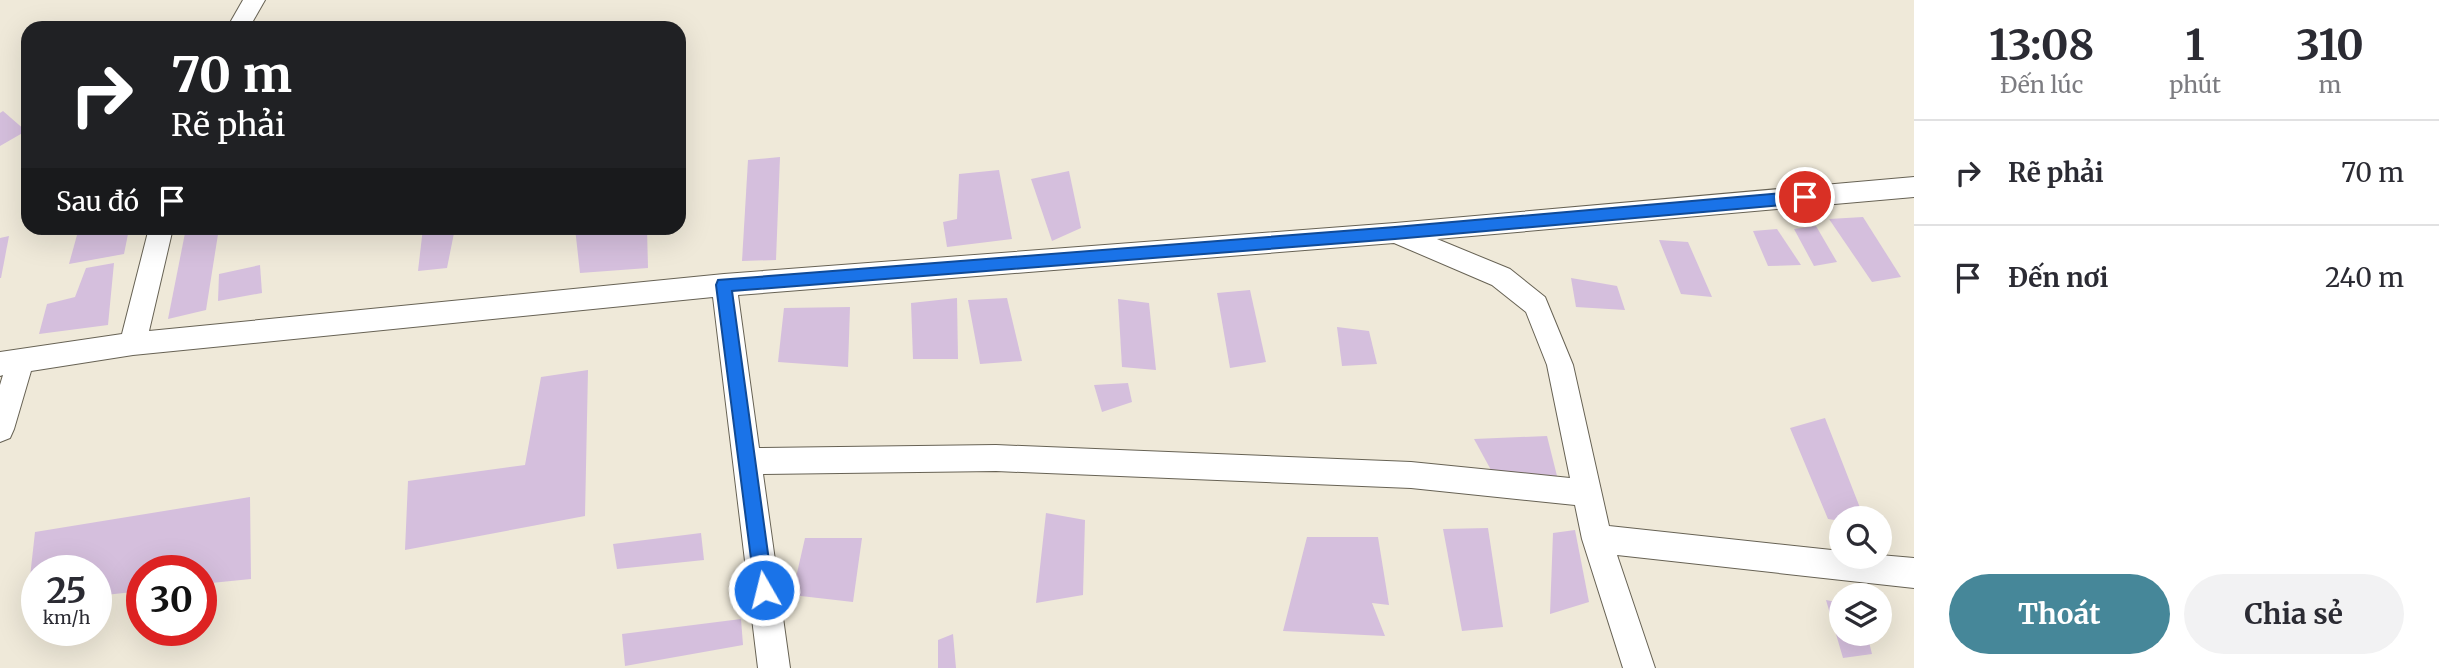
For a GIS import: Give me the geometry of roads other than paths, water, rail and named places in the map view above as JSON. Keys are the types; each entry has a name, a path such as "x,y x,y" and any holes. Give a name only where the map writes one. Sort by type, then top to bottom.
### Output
{"street":[{"path":"241,21 254,0"},
{"path":"0,429 11,362 133,344 724,285 1395,233 1914,187"},
{"path":"1395,233 1501,277 1536,304 1560,365 1597,538 1639,668"},
{"path":"133,344 159,235"},
{"path":"724,285 774,668"},
{"path":"747,461 996,458 1410,475 1587,493"},
{"path":"1597,538 1914,573"}]}
